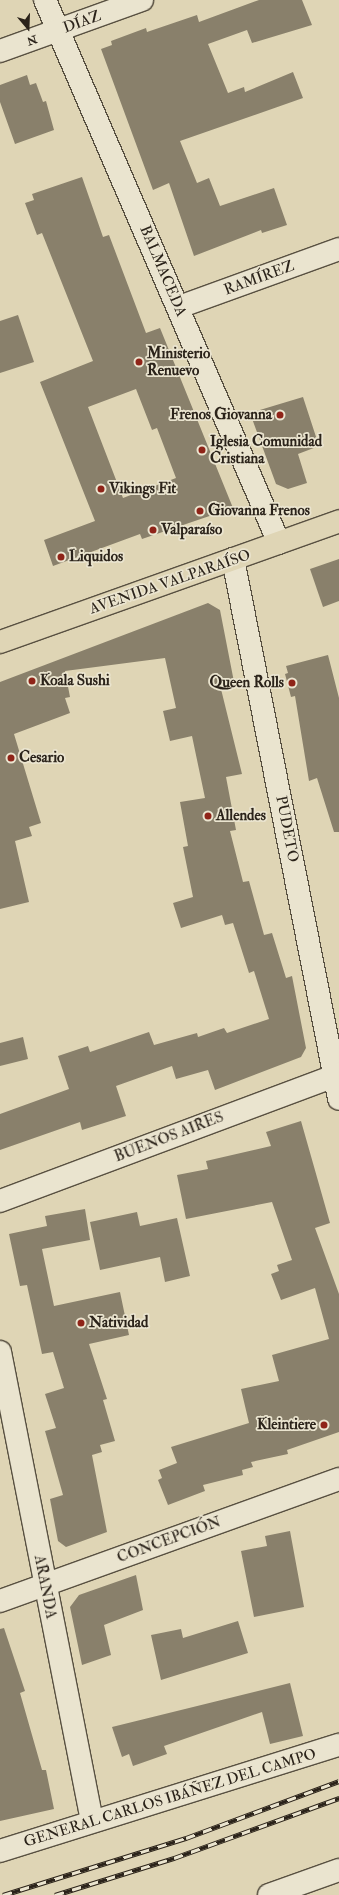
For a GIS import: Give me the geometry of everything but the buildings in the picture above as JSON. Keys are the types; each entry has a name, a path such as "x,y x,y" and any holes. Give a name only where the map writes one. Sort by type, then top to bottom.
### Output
{"main road":[{"name":"AVENIDA VALPARAÍSO","path":"0,642 339,521"}],"street":[{"name":"BALMACEDA","path":"45,0 179,307 278,543"},
{"name":"DÍAZ","path":"0,51 142,0"},
{"name":"RAMÍREZ","path":"179,307 339,249"},
{"name":"PUDETO","path":"233,559 337,1075 339,1099"},
{"name":"BUENOS AIRES","path":"0,1201 337,1075"},
{"name":"ARANDA","path":"0,1352 44,1584 92,1821"},
{"name":"CONCEPCIÓN","path":"0,1601 339,1479"},
{"name":"GENERAL CARLOS IBÁÑEZ DEL CAMPO","path":"0,1851 339,1745"},
{"path":"269,1895 339,1870"}],"railway":[{"path":"3,1895 186,1838 339,1781"},
{"path":"55,1895 174,1858 339,1798"}],"place":[{"name":"Ministerio Renuevo","path":"139,362"},
{"name":"Frenos Giovanna","path":"280,415"},
{"name":"Iglesia Comunidad Cristiana","path":"202,450"},
{"name":"Vikings Fit","path":"101,489"},
{"name":"Giovanna Frenos","path":"200,511"},
{"name":"Valparaíso","path":"153,530"},
{"name":"Liquidos","path":"61,557"},
{"name":"Koala Sushi","path":"32,681"},
{"name":"Queen Rolls","path":"292,683"},
{"name":"Cesario","path":"11,758"},
{"name":"Allendes","path":"208,816"},
{"name":"Natividad","path":"81,1323"},
{"name":"Kleintiere","path":"324,1425"}]}
